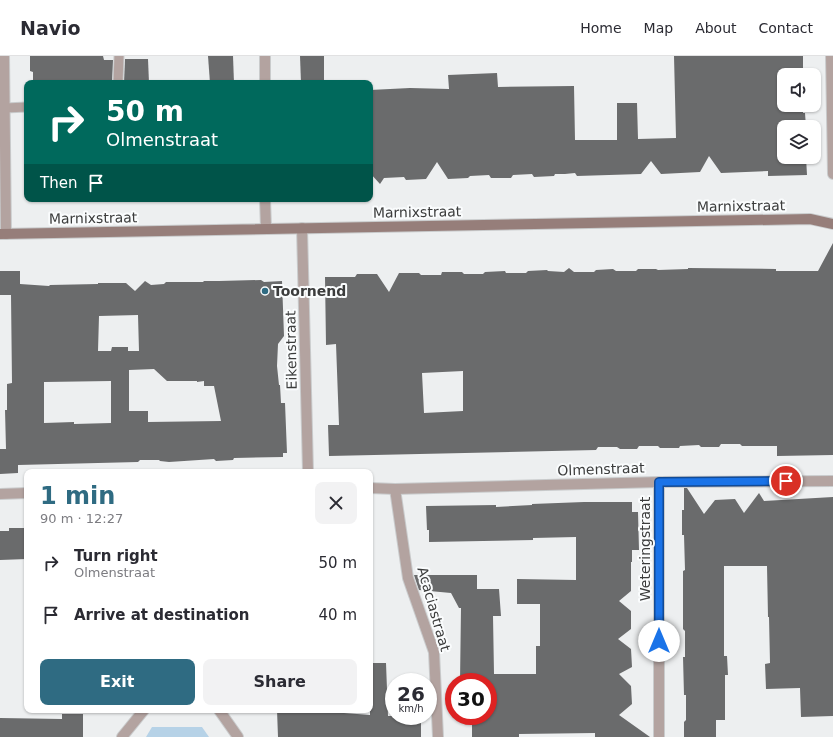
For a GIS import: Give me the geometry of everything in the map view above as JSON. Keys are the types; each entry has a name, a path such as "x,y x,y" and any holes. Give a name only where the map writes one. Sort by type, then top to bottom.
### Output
{"street":[{"path":"3,234 5,108 4,56"},
{"path":"265,56 265,80"},
{"path":"831,56 833,174"},
{"path":"265,202 266,228"},
{"name":"Marnixstraat","path":"3,234 810,219 833,224"},
{"name":"Eikenstraat","path":"302,228 308,469"},
{"name":"Olmenstraat","path":"373,488 394,489 659,482 833,481"},
{"name":"Weteringstraat","path":"659,482 659,737"},
{"name":"Acaciastraat","path":"394,489 408,578 434,652 438,737"},
{"path":"0,494 24,493"},
{"path":"122,737 142,713"},
{"path":"221,713 238,737"}],"lane":[{"path":"118,56 118,80"},
{"path":"5,108 24,107"}],"shaded area":[{"path":"152,727 202,727 209,737 146,737"}],"building":[{"path":"30,56 103,56 104,60 113,60 112,80 33,80 33,72 30,71"},
{"path":"208,56 233,56 234,80 210,80"},
{"path":"300,56 324,56 324,80 301,80"},
{"path":"674,56 803,56 803,68 777,68 777,112 803,112 805,113 806,120 777,120 777,164 806,164 807,175 768,176 768,171 721,173 709,156 700,172 661,174 651,161 641,174 577,176 575,173 534,177 532,174 513,175 511,178 491,178 489,175 448,179 437,162 426,179 406,180 404,177 384,178 380,184 373,176 373,90 410,88 449,89 448,75 497,73 498,87 574,86 575,140 617,140 617,103 637,103 638,139 676,138"},
{"path":"125,59 148,59 149,80 124,80"},
{"path":"833,243 833,455 777,456 777,446 742,446 740,444 721,444 719,447 701,447 699,445 680,446 679,448 639,446 637,449 598,447 596,450 329,456 328,425 339,425 336,344 326,345 325,277 355,277 357,274 377,274 389,292 399,273 441,275 442,272 483,274 485,272 505,271 506,273 526,273 528,271 547,270 564,272 569,268 574,272 594,272 596,270 613,269 616,271 636,271 638,269 658,270 688,268 818,271","holes":["463,371 463,411 424,413 422,373"]},
{"path":"0,271 20,271 20,284 49,286 126,283 135,291 145,281 151,285 164,284 166,282 282,281 284,336 278,344 277,366 281,403 285,403 287,453 283,453 283,457 234,458 233,460 216,461 214,459 169,462 159,460 140,460 138,462 18,465 18,473 0,474 0,449 6,449 5,410 7,410 7,384 12,383 11,295 0,295","holes":["138,315 139,351 128,351 128,347 112,347 111,351 98,351 99,316","154,369 167,381 204,381 204,386 214,386 221,421 148,422 148,411 129,411 129,370","111,381 111,423 44,423 44,382"]},
{"path":"684,488 687,488 704,514 715,500 735,499 744,513 759,493 764,501 833,497 833,716 801,717 800,688 766,689 765,664 770,663 767,566 724,566 724,656 727,656 728,675 725,675 725,720 716,720 716,737 684,737 686,695 684,695 683,657 685,657 685,631 683,629 683,571 685,570 684,535 682,535 682,510 684,510"},
{"path":"632,502 632,512 638,512 639,550 632,550 631,591 619,601 631,611 631,629 618,639 631,649 632,667 619,674 631,686 632,704 619,715 650,737 595,737 595,733 519,734 519,737 472,737 472,725 497,725 497,674 536,674 536,646 540,646 540,604 517,604 517,579 576,580 576,537 533,538 533,540 429,542 426,506 496,505 496,507 532,504"},
{"path":"9,528 24,528 24,559 0,560 0,531 9,531"},
{"path":"414,575 477,575 477,589 499,589 501,616 493,616 494,673 460,673 461,608 459,608 451,593 419,590"},
{"path":"373,663 386,663 385,725 421,725 421,737 278,737 277,713 344,713 370,715 370,713 373,713"},
{"path":"62,714 83,714 83,737 0,737 0,718 62,719"}],"place":[{"name":"Toornend","path":"265,291"}],"route":[{"path":"659,641 659,482 786,481"}]}
